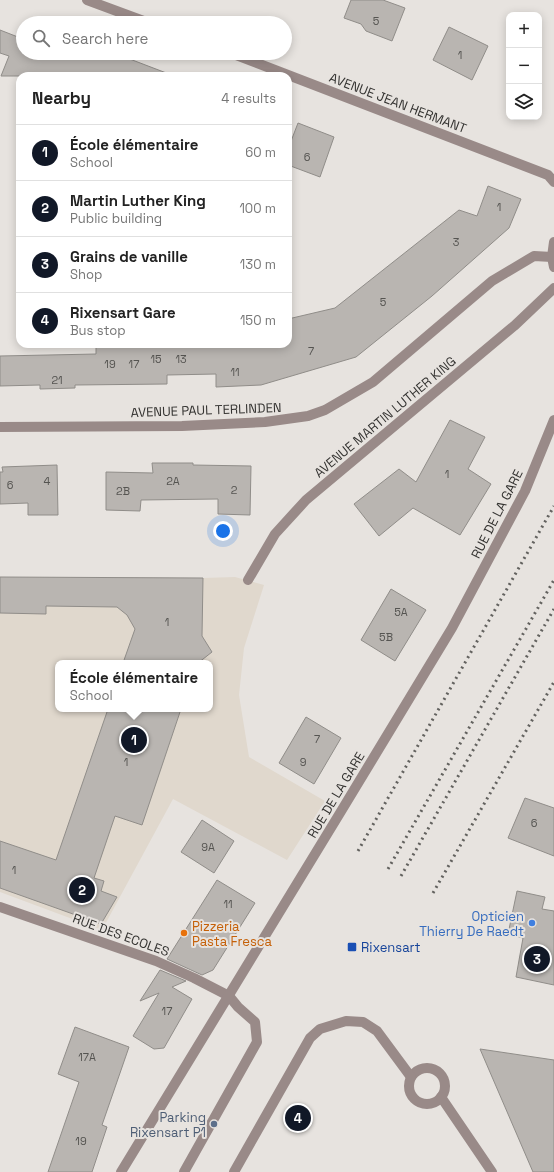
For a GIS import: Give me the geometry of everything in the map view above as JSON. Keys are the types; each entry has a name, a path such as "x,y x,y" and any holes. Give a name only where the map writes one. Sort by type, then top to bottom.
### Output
{"street":[{"path":"87,0 130,16"},
{"name":"AVENUE JEAN HERMANT","path":"249,60 280,72"},
{"name":"AVENUE JEAN HERMANT","path":"292,76 548,175 554,182"},
{"path":"553,262 554,242"},
{"name":"AVENUE PAUL TERLINDEN","path":"0,427 182,426 265,422 308,416 325,410 373,382 492,281 534,256 553,262"},
{"name":"AVENUE MARTIN LUTHER KING","path":"248,580 275,534 306,500 514,326 554,288"},
{"name":"RUE DE LA GARE","path":"121,1172 452,628 525,491 554,420"},
{"name":"RUE DES ECOLES","path":"0,907 156,961 229,996"},
{"path":"184,1172 257,1042 255,1022 238,1007 229,996"},
{"path":"234,1172 310,1038 320,1029 346,1021 363,1022 377,1031 411,1077"},
{"path":"426,1068 437,1071 441,1075 445,1086 441,1097 431,1103 425,1103 415,1098 409,1088 411,1077 420,1069 426,1068"},
{"path":"441,1097 492,1172"}],"shaded area":[{"path":"0,577 235,577 264,585 244,648 239,695 249,757 325,801 287,860 173,799 102,930 0,892"}],"building":[{"path":"351,0 383,0 405,8 392,41 366,31 361,24 344,18"},
{"path":"449,27 488,46 472,80 433,60"},
{"path":"0,30 16,36 16,60 132,60 164,72 16,72 16,76 1,76 9,56 0,53"},
{"path":"298,123 334,137 320,177 292,166 292,139"},
{"path":"488,186 521,199 509,228 432,296 356,357 261,385 216,387 216,374 167,375 167,384 75,385 75,388 40,389 40,385 0,386 0,356 96,354 96,348 292,348 292,318 335,308 459,210 477,216"},
{"path":"450,420 485,437 468,469 491,484 460,535 413,508 379,536 354,504 399,469 416,482"},
{"path":"152,463 193,463 193,465 251,466 250,515 218,514 218,499 141,500 140,511 106,510 106,472 153,473"},
{"path":"57,465 58,515 28,515 28,503 0,504 0,472 3,472 2,467"},
{"path":"0,577 203,578 202,636 212,652 202,660 124,660 135,629 127,615 117,607 46,606 46,614 0,613"},
{"path":"391,589 426,610 395,661 361,640"},
{"path":"107,712 180,712 142,825 115,816 94,878 104,881 101,891 117,897 101,924 0,888 0,841 56,860"},
{"path":"306,717 341,738 314,784 279,763"},
{"path":"525,798 554,808 554,856 508,838"},
{"path":"202,820 234,841 214,873 181,852"},
{"path":"217,880 255,903 213,970 202,975 167,959"},
{"path":"517,891 545,897 542,909 554,911 554,985 516,977 523,938 508,934"},
{"path":"160,970 186,981 172,987 192,999 164,1048 154,1049 133,1036 159,993 140,1001"},
{"path":"75,1027 129,1047 102,1125 107,1127 92,1172 48,1172 79,1082 58,1074"},
{"path":"480,1049 554,1060 554,1172 533,1172"}],"railway":[{"path":"358,851 554,506"},
{"path":"388,869 554,580"},
{"path":"401,876 554,609"},
{"path":"433,893 554,682"}],"place":[{"name":"École élémentaire","path":"134,740"},
{"name":"Martin Luther King","path":"82,890"},
{"name":"Opticien Thierry De Raedt","path":"532,923"},
{"name":"Pizzeria Pasta Fresca","path":"184,933"},
{"name":"Rixensart","path":"352,947"},
{"name":"Grains de vanille","path":"537,959"},
{"name":"Rixensart Gare","path":"298,1118"},
{"name":"Parking Rixensart P1","path":"214,1124"}]}
